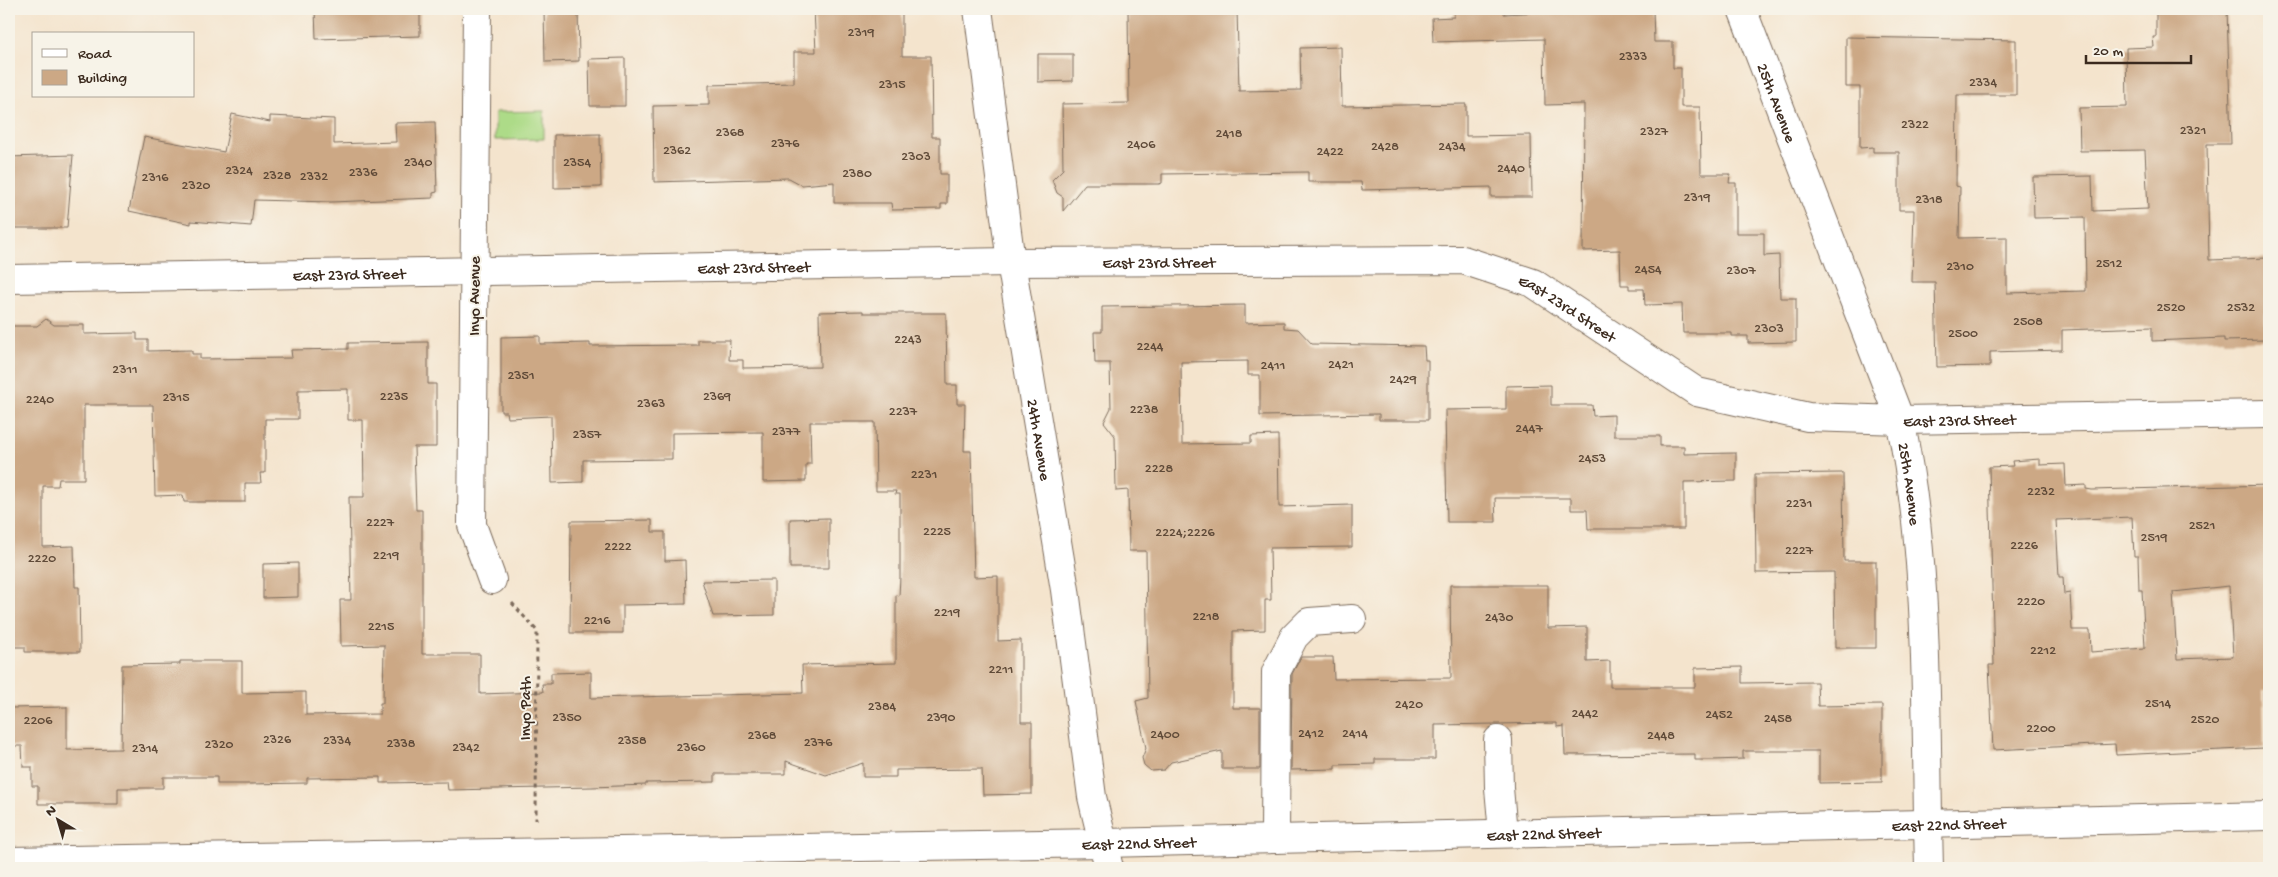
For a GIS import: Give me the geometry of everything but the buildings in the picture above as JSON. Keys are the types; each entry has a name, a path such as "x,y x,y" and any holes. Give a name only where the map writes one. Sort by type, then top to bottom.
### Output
{"street":[{"name":"Inyo Avenue","path":"477,9 472,525 492,580"},
{"name":"24th Avenue","path":"978,9 1011,262 1065,590 1092,797 1107,856"},
{"name":"25th Avenue","path":"1742,9 1900,420 1911,472 1922,565 1929,868"},
{"name":"East 23rd Street","path":"9,279 1011,262 1463,260 1533,283 1697,392 1808,417 1900,420 2269,414"},
{"path":"1275,839 1276,672 1294,637 1309,622 1352,619"},
{"path":"1498,740 1499,788 1503,833"},
{"name":"East 22nd Street","path":"9,861 259,863 535,853 1107,856 1275,839 2269,816"}],"path":[{"name":"Inyo Path","path":"492,580 537,631 535,853"}],"green space":[{"path":"544,111 544,139 495,140 495,112"}]}
